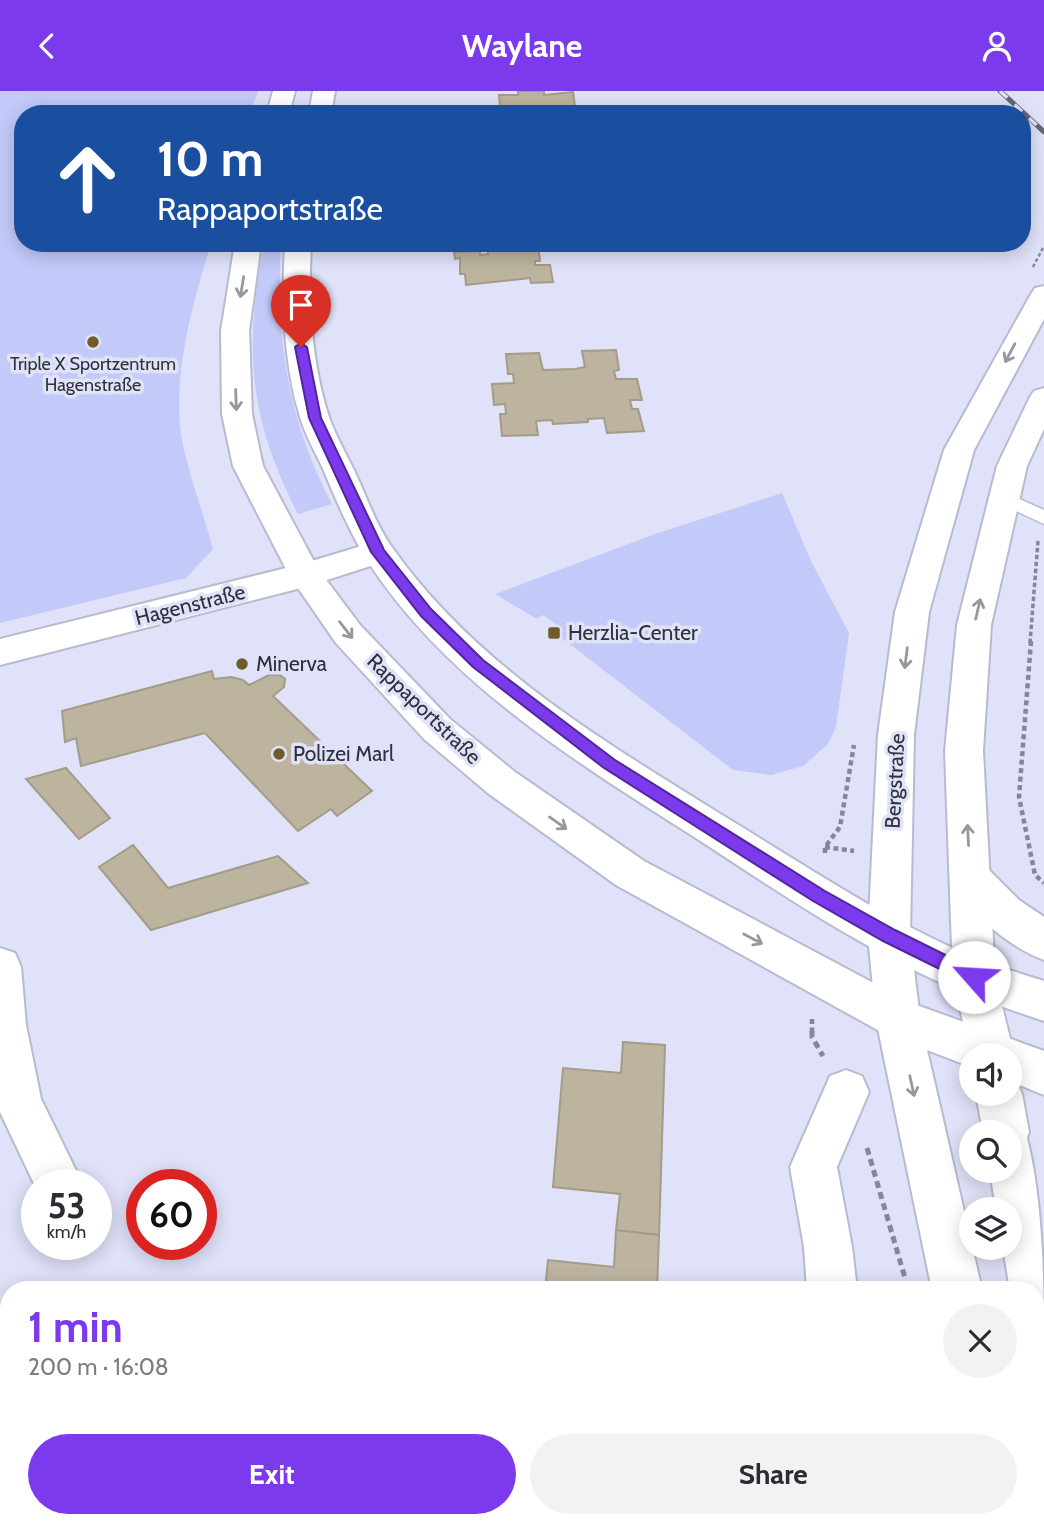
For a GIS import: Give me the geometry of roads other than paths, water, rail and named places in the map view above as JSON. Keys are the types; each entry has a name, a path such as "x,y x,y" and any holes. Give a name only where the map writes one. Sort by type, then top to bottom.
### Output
{"main road":[{"name":"Rappaportstraße","path":"247,252 235,331 237,414 248,466 305,575 348,634 437,729 502,783 630,873 898,1019 959,1046"},
{"path":"297,252 295,281 301,347 315,418 378,552 426,612 461,646 556,726 610,764 819,896 889,936 974,977 1044,1001"},
{"name":"Bergstraße","path":"955,1281 898,1019 889,936 896,735 912,612 959,450 1044,294"},
{"path":"992,1043 974,977 964,751 974,625 1012,466 1044,397"},
{"name":"Hagenstraße","path":"0,652 305,575 378,552"},
{"path":"971,878 1004,913 1044,941"},
{"path":"0,967 5,1025 19,1103 51,1169"},
{"name":"Rappaportstraße","path":"1022,1069 1044,1073"},
{"path":"831,1281 828,1247 813,1167 846,1092"},
{"path":"1015,1183 1034,1281"}],"lane":[{"path":"1004,498 1042,517"}],"railway":[{"path":"1000,91 1015,105"},
{"path":"1031,120 1044,132"}],"place":[{"name":"Triple X Sportzentrum Hagenstraße","path":"93,342"},
{"name":"Herzlia-Center","path":"554,633"},
{"name":"Minerva","path":"242,664"},
{"name":"Polizei Marl","path":"279,754"}]}
